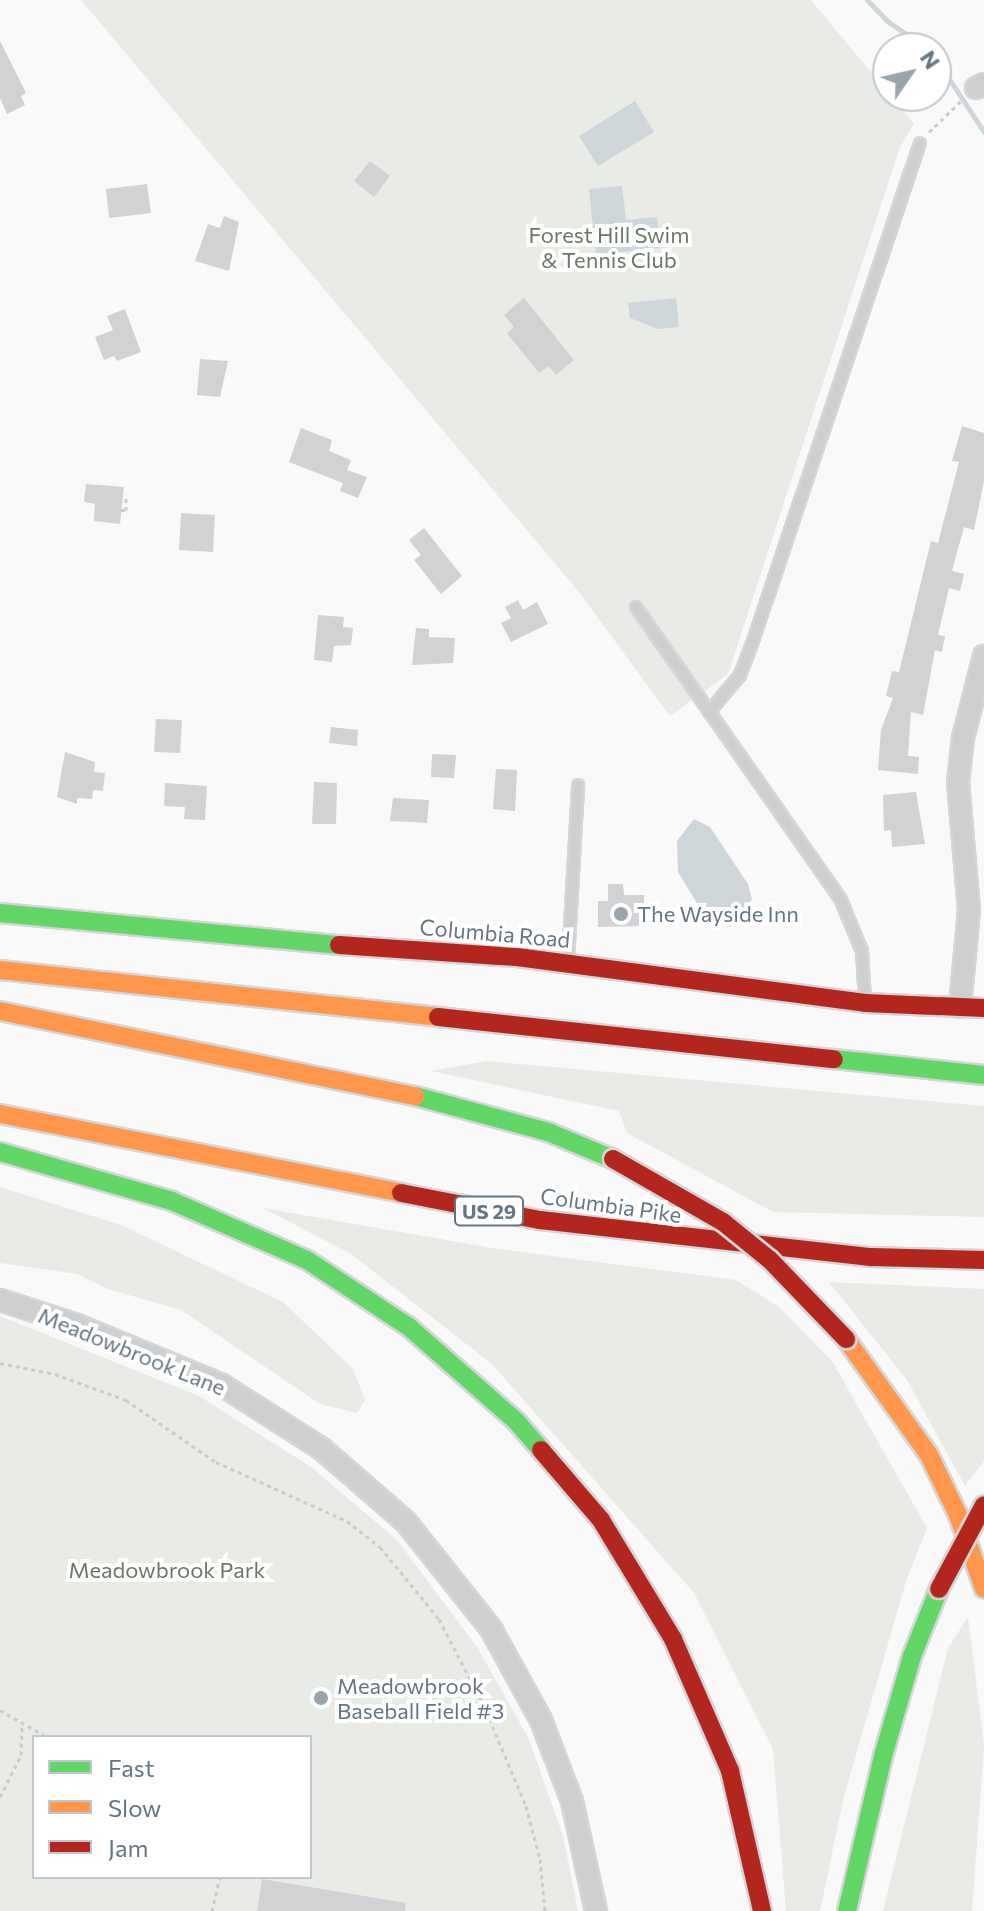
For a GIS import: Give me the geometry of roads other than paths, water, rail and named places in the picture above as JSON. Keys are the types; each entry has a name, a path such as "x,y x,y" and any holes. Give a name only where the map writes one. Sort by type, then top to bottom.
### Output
{"main road":[{"name":"Columbia Road","path":"0,913 250,939 567,963 865,1003 984,1008"},
{"path":"0,970 984,1075"},
{"path":"0,1011 433,1100 548,1132 613,1159 684,1195 770,1260 846,1339 929,1455 958,1515 984,1589"},
{"name":"Columbia Pike","path":"0,1114 556,1223 871,1257 984,1260"},
{"path":"0,1152 172,1201 307,1260 409,1327 516,1421 601,1520 673,1639 730,1771 762,1911"},
{"path":"847,1911 883,1756 912,1656 939,1589 984,1505"}],"street":[{"path":"960,1007 969,910 958,782 963,738 984,656"},
{"name":"Meadowbrook Lane","path":"0,1300 77,1325 222,1385 322,1449 406,1522 491,1629 541,1720 572,1801 596,1911"}],"lane":[{"path":"709,712 740,675 752,644 920,143"},
{"path":"636,607 840,898 862,951 865,1003"},
{"path":"567,963 578,785"}],"waterway":[{"path":"867,0 887,21 903,32"},
{"path":"952,83 984,132"}],"place":[{"name":"The Wayside Inn","path":"621,914"},
{"name":"Meadowbrook Baseball Field #3","path":"321,1698"}],"park label":[{"name":"Forest Hill Swim & Tennis Club","path":"609,246"},
{"name":"Meadowbrook Park","path":"167,1570"}]}
